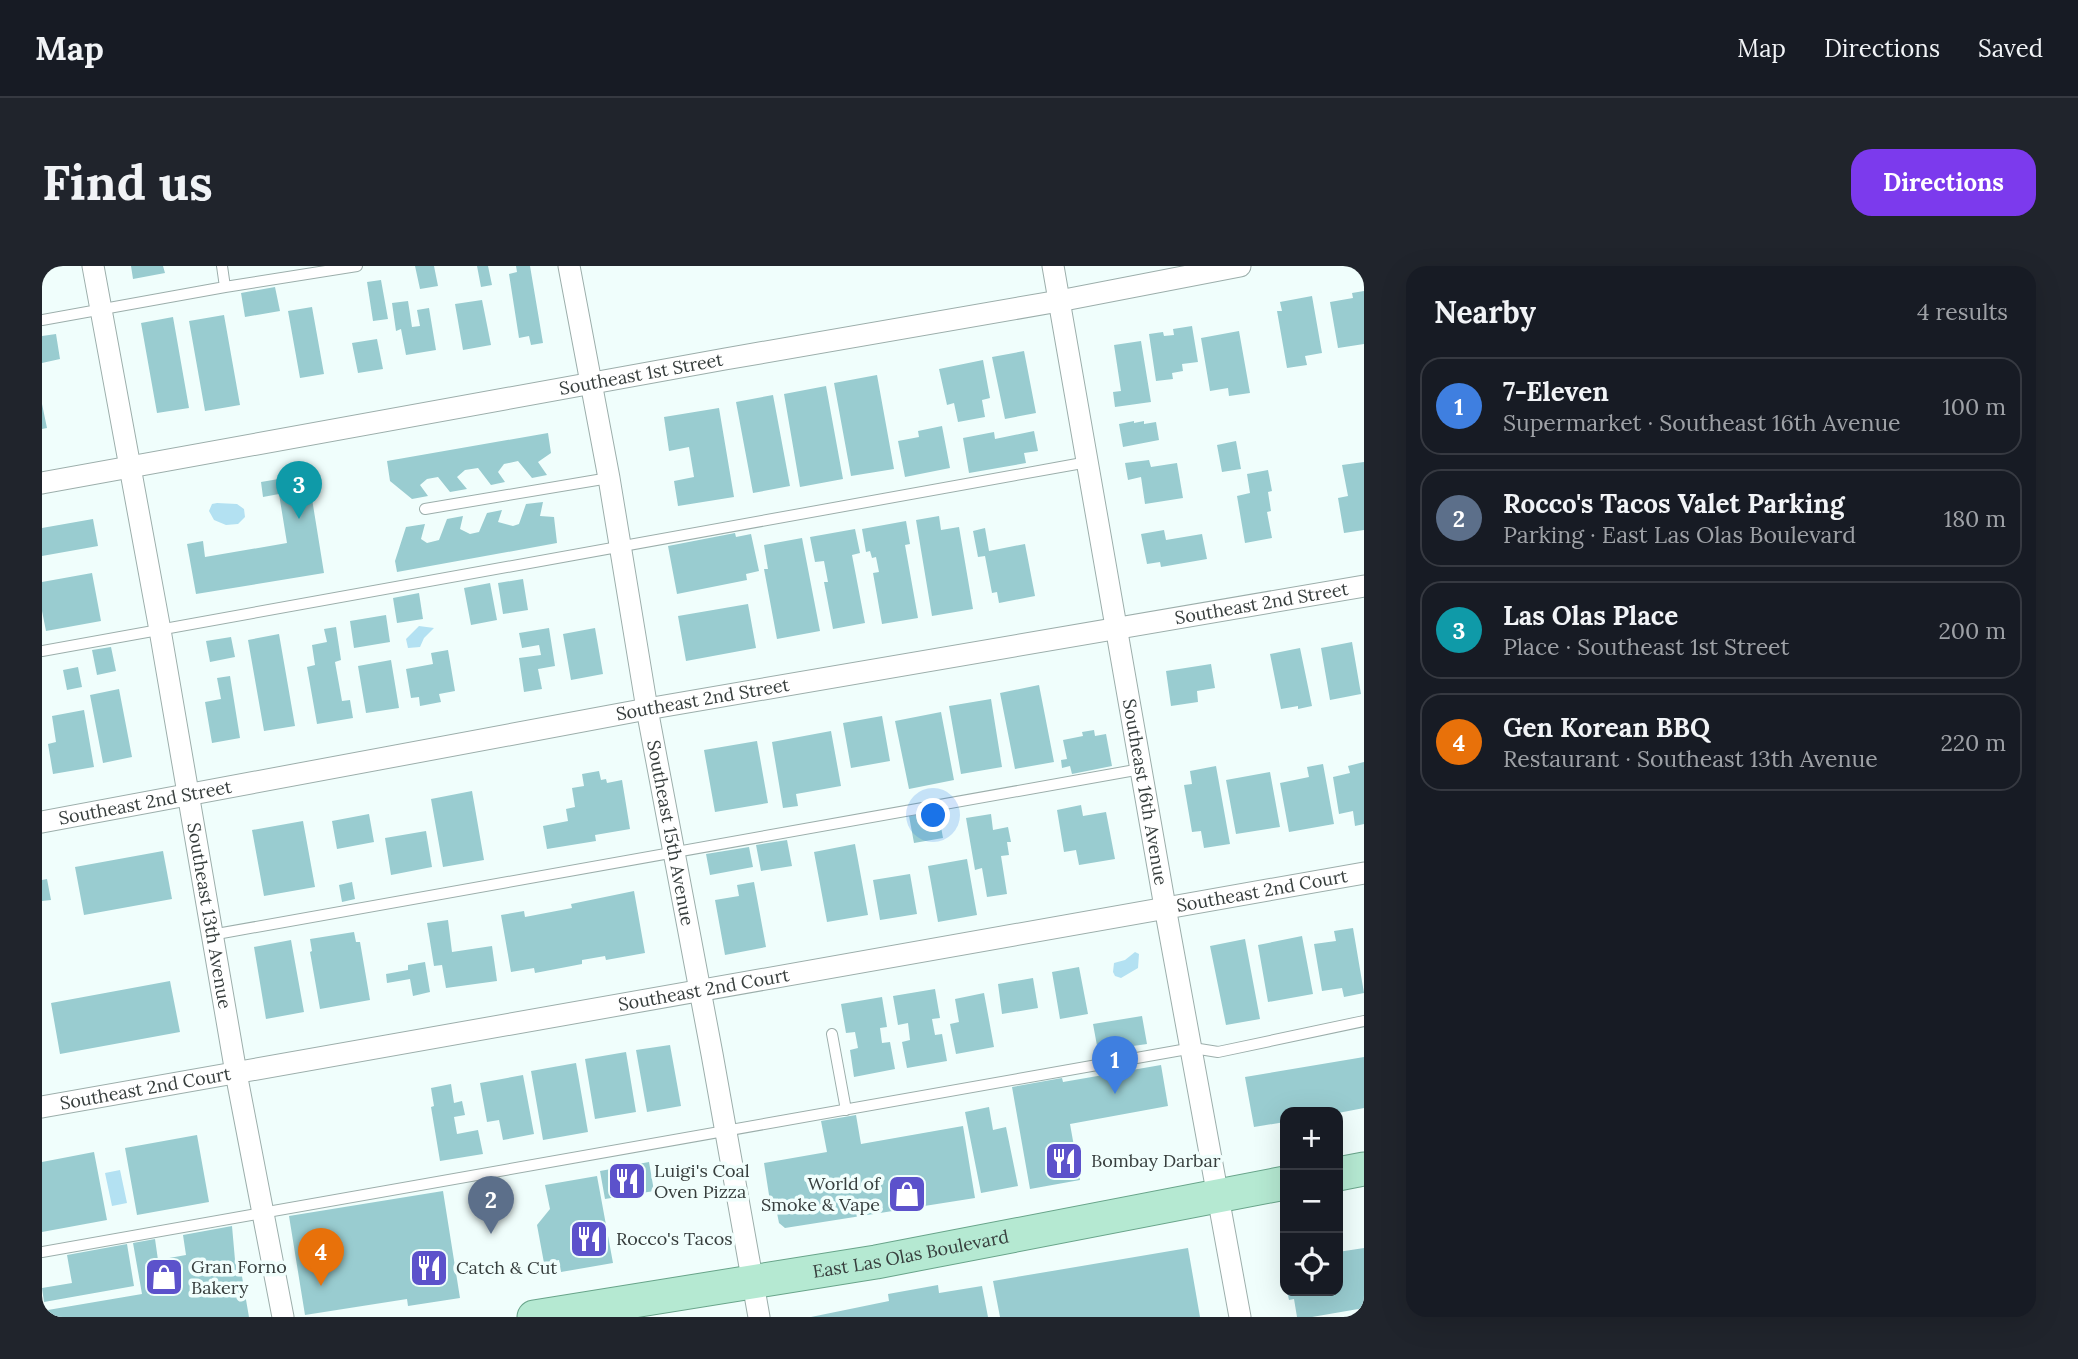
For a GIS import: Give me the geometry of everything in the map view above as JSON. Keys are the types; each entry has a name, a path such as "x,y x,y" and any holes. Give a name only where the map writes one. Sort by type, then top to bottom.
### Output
{"main road":[{"path":"1343,1173 1364,1169"},
{"name":"East Las Olas Boulevard","path":"534,1317 876,1262 1280,1185"}],"street":[{"name":"Southeast 13th Avenue","path":"93,266 160,630 211,935 283,1317"},
{"name":"Southeast 15th Avenue","path":"569,266 759,1317"},
{"name":"Southeast 16th Avenue","path":"1053,266 1240,1317"},
{"name":"Southeast 1st Street","path":"42,483 1059,301 1240,266"},
{"name":"Southeast 2nd Street","path":"42,822 647,709 1364,586"},
{"name":"Southeast 2nd Court","path":"42,1107 1364,873"}],"lane":[{"path":"222,266 225,287"},
{"path":"42,320 357,266"},
{"path":"42,651 1088,462"},
{"path":"425,509 609,478"},
{"path":"211,935 1141,769"},
{"path":"42,1252 1192,1048 1218,1052 1364,1021"},
{"path":"832,1034 846,1110"}],"water":[{"path":"212,504 237,504 244,509 245,517 238,524 226,525 214,520 209,511"},
{"path":"419,626 434,628 424,638 420,647 408,648 406,639"},
{"path":"1135,952 1139,954 1138,968 1121,978 1115,976 1114,963 1125,960"},
{"path":"120,1170 127,1203 112,1206 105,1173"}],"building":[{"path":"131,266 163,266 165,273 133,279"},
{"path":"415,266 434,266 438,286 420,289"},
{"path":"477,266 488,266 492,285 481,287"},
{"path":"516,266 530,266 543,343 531,345 529,336 519,338 509,274 517,272"},
{"path":"381,280 388,319 373,321 367,282"},
{"path":"275,287 280,311 245,317 241,293"},
{"path":"1364,291 1364,344 1338,348 1330,302 1353,298 1352,293"},
{"path":"1312,296 1322,353 1305,356 1307,365 1287,368 1277,311 1282,311 1280,302"},
{"path":"482,300 491,345 463,350 455,304"},
{"path":"408,301 412,327 420,326 417,310 429,308 436,350 406,355 401,329 396,331 392,303"},
{"path":"312,307 324,374 300,378 288,311"},
{"path":"224,315 240,405 205,411 189,321"},
{"path":"173,317 189,408 157,413 141,323"},
{"path":"1192,326 1198,362 1182,364 1183,371 1172,373 1173,379 1156,381 1149,334 1163,332 1164,336 1174,335 1173,329"},
{"path":"1239,331 1250,393 1229,396 1228,388 1210,391 1201,338"},
{"path":"56,334 60,359 42,363 42,336"},
{"path":"377,339 383,369 358,373 352,343"},
{"path":"1141,341 1151,402 1115,407 1113,392 1121,391 1114,345"},
{"path":"1024,351 1036,413 1005,419 992,357"},
{"path":"983,360 990,398 982,400 985,417 958,422 954,403 947,405 939,369"},
{"path":"877,375 894,469 851,476 834,383"},
{"path":"826,386 843,479 800,487 784,394"},
{"path":"773,395 790,486 753,493 736,402"},
{"path":"42,404 47,428 42,429"},
{"path":"719,408 734,497 678,506 674,481 694,477 689,447 669,451 664,417"},
{"path":"1144,421 1144,424 1156,422 1159,440 1123,447 1119,424"},
{"path":"942,426 950,468 905,477 898,441 919,437 918,431"},
{"path":"1034,431 1038,451 1024,453 1026,463 969,473 963,438 994,432 995,439"},
{"path":"548,433 551,453 538,462 547,475 532,478 518,461 504,464 498,472 505,482 491,485 478,468 465,470 457,477 467,489 450,492 438,477 427,479 420,485 428,496 412,499 390,481 387,461"},
{"path":"1236,441 1241,469 1222,472 1217,445"},
{"path":"1149,460 1151,467 1177,463 1183,498 1145,504 1141,477 1128,480 1125,463"},
{"path":"1364,462 1364,530 1344,533 1338,498 1348,496 1342,465"},
{"path":"1268,470 1272,491 1268,492 1271,511 1267,512 1272,538 1245,543 1237,496 1250,493 1247,474"},
{"path":"308,474 324,573 196,594 187,544 203,541 205,557 287,543 279,494 263,497 261,482"},
{"path":"543,502 540,516 554,517 557,543 397,572 395,561 406,527 425,524 421,539 427,543 439,540 447,519 463,516 460,529 470,534 479,532 487,513 502,510 498,522 513,526 519,524 526,504"},
{"path":"939,516 941,530 959,527 973,609 932,616 916,520"},
{"path":"93,519 98,546 42,556 42,528"},
{"path":"906,521 910,544 905,545 918,618 882,624 873,573 879,572 876,557 872,558 870,551 866,552 862,529"},
{"path":"985,528 989,551 1025,544 1035,596 999,603 997,592 992,593 985,556 978,557 973,531"},
{"path":"855,529 860,553 852,555 865,623 833,629 824,582 828,582 824,561 815,562 810,537"},
{"path":"1164,530 1166,540 1202,534 1207,559 1161,567 1160,562 1147,564 1141,534"},
{"path":"735,533 736,537 751,534 759,571 746,574 747,580 677,594 668,546"},
{"path":"802,538 820,631 777,639 764,569 768,569 764,545"},
{"path":"92,573 101,621 46,631 42,611 42,582"},
{"path":"523,579 528,610 503,614 498,583"},
{"path":"490,583 497,620 471,625 464,588"},
{"path":"419,593 423,619 397,623 393,598"},
{"path":"748,604 756,648 686,661 678,616"},
{"path":"386,615 390,642 354,648 350,621"},
{"path":"336,627 341,660 335,662 342,701 350,700 353,718 317,724 307,667 315,665 312,645 327,642 324,629"},
{"path":"549,628 555,666 538,669 542,689 524,692 519,658 541,655 539,645 522,648 519,633"},
{"path":"595,628 603,674 571,680 563,634"},
{"path":"279,634 295,726 264,731 248,640"},
{"path":"231,637 235,657 210,662 206,641"},
{"path":"1352,642 1361,694 1330,700 1321,648"},
{"path":"111,647 116,671 97,675 92,650"},
{"path":"1300,648 1312,706 1281,709 1270,654"},
{"path":"448,650 455,691 439,694 441,702 420,706 419,697 411,698 406,669 433,664 431,653"},
{"path":"391,660 399,708 366,713 358,666"},
{"path":"1211,664 1215,688 1197,691 1198,702 1171,706 1166,671"},
{"path":"78,667 82,687 67,690 63,670"},
{"path":"230,676 240,738 212,743 205,702 221,699 217,678"},
{"path":"1039,685 1054,762 1015,769 1000,693"},
{"path":"119,689 132,757 103,763 90,695"},
{"path":"991,699 1002,767 961,774 949,706"},
{"path":"84,710 94,767 53,774 48,744 56,742 52,716"},
{"path":"941,712 954,780 909,789 895,721"},
{"path":"882,716 890,761 851,768 843,723"},
{"path":"1094,730 1095,736 1106,734 1112,766 1072,774 1070,766 1062,768 1061,760 1067,759 1063,740 1083,736 1082,732"},
{"path":"831,731 841,786 796,794 798,806 783,808 772,742"},
{"path":"757,741 768,803 715,812 704,750"},
{"path":"1364,762 1364,824 1355,826 1353,811 1339,814 1333,777 1350,773 1348,766"},
{"path":"1323,764 1334,824 1289,832 1280,783 1309,777 1307,767"},
{"path":"1216,766 1230,844 1204,848 1201,831 1192,832 1184,785 1192,784 1190,771"},
{"path":"599,771 601,780 606,779 607,783 622,780 630,829 595,835 596,841 547,849 543,826 568,821 566,809 575,807 572,788 584,786 582,774"},
{"path":"1270,772 1280,827 1236,834 1226,780"},
{"path":"472,791 484,860 443,867 431,799"},
{"path":"1081,805 1083,816 1106,812 1115,859 1079,865 1076,850 1064,852 1057,810"},
{"path":"938,810 943,838 914,843 909,816"},
{"path":"369,814 374,842 337,849 332,821"},
{"path":"991,814 993,830 1008,827 1011,842 1007,842 1009,855 1001,856 1007,894 987,897 982,868 975,870 966,818"},
{"path":"303,821 315,887 264,896 252,830"},
{"path":"426,831 432,867 391,875 385,838"},
{"path":"787,840 792,866 761,871 756,845"},
{"path":"855,844 868,915 827,922 814,852"},
{"path":"749,847 753,867 710,875 706,854"},
{"path":"163,851 172,899 84,915 75,867"},
{"path":"967,859 977,915 938,922 928,866"},
{"path":"910,874 917,914 880,920 873,880"},
{"path":"47,879 51,900 42,901 42,880"},
{"path":"352,882 355,899 342,902 339,885"},
{"path":"754,882 766,947 725,955 715,900 739,896 737,885"},
{"path":"634,891 645,953 606,960 605,956 582,960 582,964 535,973 534,968 511,972 501,915 524,911 525,917 572,908 571,904"},
{"path":"448,920 452,952 492,946 497,981 446,988 442,965 434,966 427,923"},
{"path":"1353,928 1364,993 1344,997 1342,988 1322,991 1314,944 1336,941 1334,931"},
{"path":"354,932 356,942 360,942 370,1000 320,1009 310,939"},
{"path":"1302,936 1313,994 1268,1002 1258,945"},
{"path":"1245,939 1260,1019 1226,1025 1210,946"},
{"path":"291,940 304,1012 266,1019 254,947"},
{"path":"425,962 430,992 413,996 410,979 387,983 386,974 408,970 408,965"},
{"path":"1079,967 1088,1014 1060,1019 1052,972"},
{"path":"1033,978 1038,1008 1002,1014 998,984"},
{"path":"170,981 180,1032 60,1054 51,1003"},
{"path":"935,989 940,1018 932,1019 935,1035 942,1034 947,1061 907,1068 902,1042 910,1040 908,1023 898,1025 893,996"},
{"path":"984,993 994,1047 956,1054 950,1024 959,1022 955,999"},
{"path":"882,997 887,1027 880,1028 882,1043 890,1042 895,1069 854,1077 850,1050 858,1048 855,1032 846,1033 841,1004"},
{"path":"1142,1016 1147,1044 1098,1051 1093,1024"},
{"path":"670,1045 681,1106 647,1112 636,1050"},
{"path":"626,1052 636,1112 595,1119 585,1059"},
{"path":"1364,1057 1364,1108 1343,1112 1343,1107 1280,1107 1280,1123 1254,1127 1245,1077"},
{"path":"576,1063 588,1132 543,1140 531,1071"},
{"path":"1161,1065 1168,1106 1070,1124 1080,1180 1030,1189 1012,1087 1062,1078 1063,1082"},
{"path":"523,1075 534,1134 503,1140 499,1120 487,1122 480,1083"},
{"path":"451,1084 454,1103 462,1101 465,1115 454,1117 457,1134 478,1130 483,1154 440,1161 431,1107 434,1106 431,1088"},
{"path":"989,1107 993,1130 1006,1127 1018,1186 981,1193 965,1112"},
{"path":"856,1115 861,1144 963,1126 975,1198 785,1228 779,1223 777,1213 772,1214 764,1163 827,1152 821,1121"},
{"path":"197,1135 209,1202 137,1215 125,1148"},
{"path":"94,1152 107,1220 42,1232 42,1162"},
{"name":"Luigi's Coal Oven Pizza","path":"649,1162 654,1191 605,1199 600,1171"},
{"path":"597,1176 613,1263 561,1272 559,1260 544,1263 537,1225 550,1209 545,1185"},
{"path":"443,1191 460,1298 408,1306 407,1299 305,1315 289,1216"},
{"path":"232,1226 235,1260 239,1259 249,1317 42,1317 42,1311 142,1294 133,1243 155,1239 158,1260 186,1255 183,1235"},
{"path":"127,1244 134,1286 44,1302 42,1288 72,1283 67,1255"},
{"path":"1188,1248 1200,1317 1000,1317 993,1281"},
{"path":"1364,1248 1364,1308 1297,1317 1294,1299 1289,1300 1288,1296 1343,1296 1343,1251"},
{"path":"938,1285 939,1293 982,1286 988,1317 811,1317 889,1301 888,1294"}],"place":[{"name":"Las Olas Place","path":"299,519"},
{"name":"7-Eleven","path":"1115,1094"},
{"name":"Bombay Darbar","path":"1064,1161"},
{"name":"Luigi's Coal Oven Pizza","path":"627,1181"},
{"name":"World of Smoke & Vape","path":"907,1194"},
{"name":"Rocco's Tacos Valet Parking","path":"491,1234"},
{"name":"Rocco's Tacos","path":"589,1239"},
{"name":"Catch & Cut","path":"429,1268"},
{"name":"Gran Forno Bakery","path":"164,1277"},
{"name":"Gen Korean BBQ","path":"321,1286"}]}
